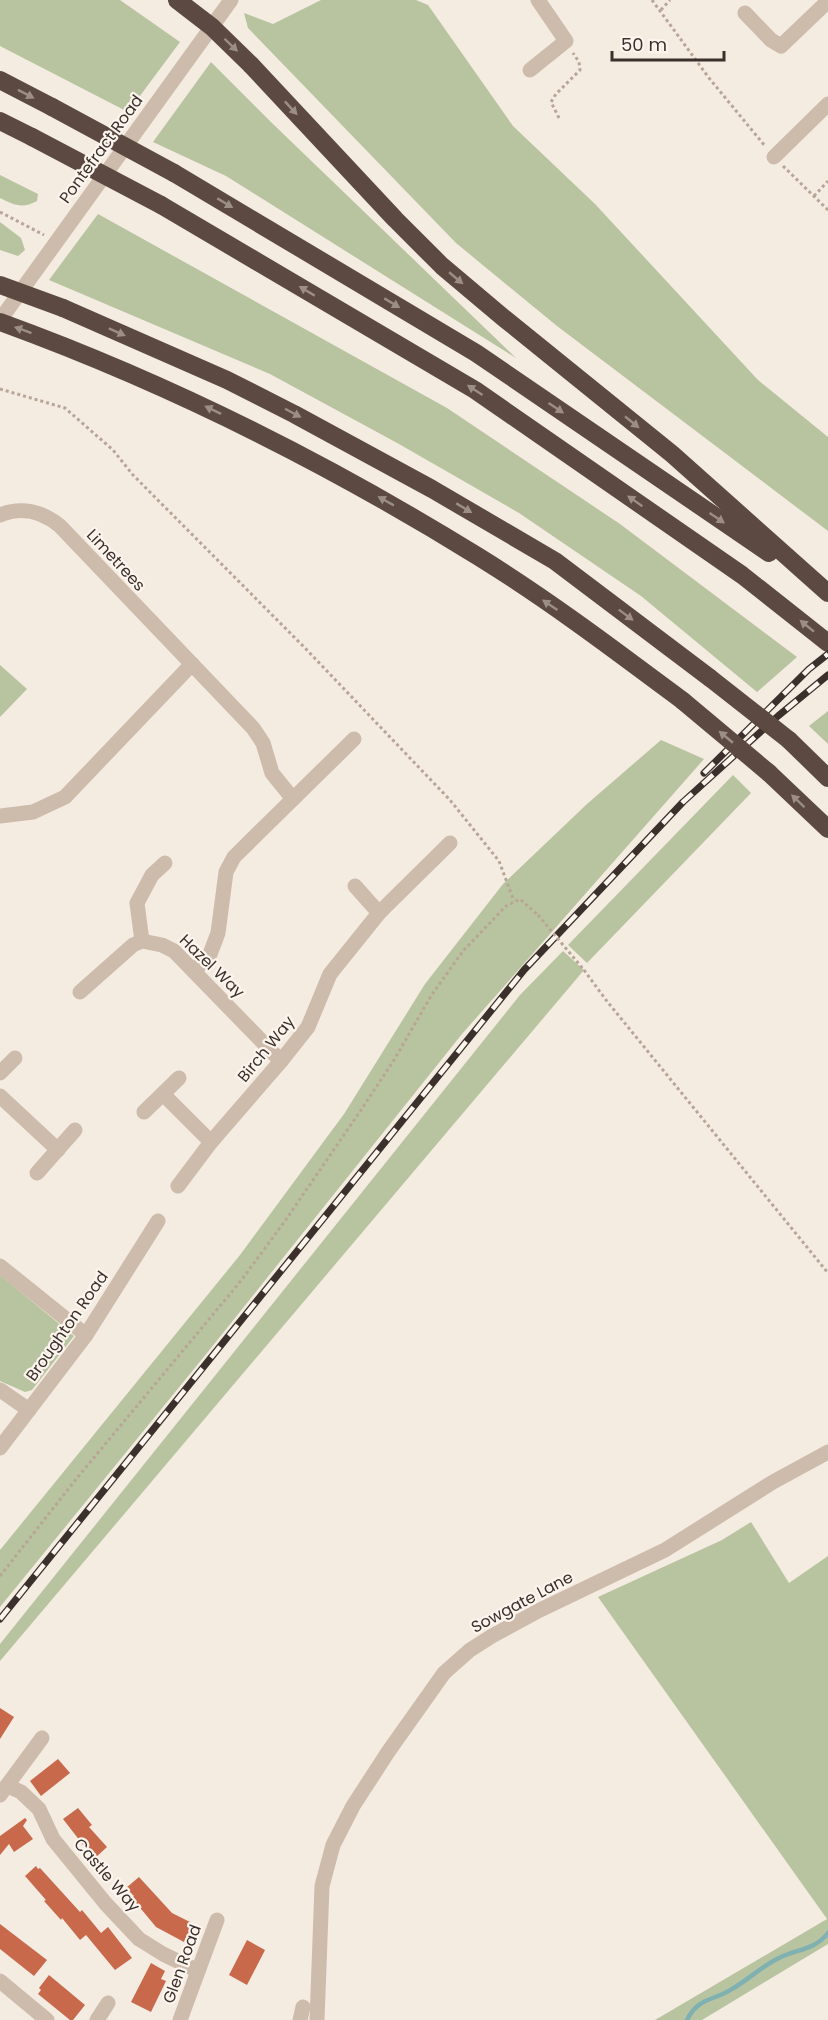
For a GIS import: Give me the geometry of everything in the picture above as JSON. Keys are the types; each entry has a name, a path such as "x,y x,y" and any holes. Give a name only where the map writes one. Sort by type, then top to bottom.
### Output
{"highway":[{"path":"177,0 212,27 251,65 442,266 672,454 828,593"},
{"path":"0,80 174,173 476,353 748,540 809,578"},
{"path":"0,121 161,205 475,390 742,575 828,643"},
{"path":"0,285 63,308 227,380 432,489 555,561 789,740 828,778"},
{"path":"0,321 46,338 208,407 293,449 481,558 588,631 683,701 769,773 828,829"}],"street":[{"name":"Pontefract Road","path":"0,321 231,0"},
{"path":"530,70 566,41 538,0"},
{"path":"745,13 771,40 781,46 828,1"},
{"path":"774,157 825,112"},
{"name":"Limetrees","path":"0,515 10,511 28,511 47,516 60,526 253,728 263,743 272,773 293,799"},
{"path":"0,816 33,812 65,797 192,664"},
{"path":"194,970 210,954 218,933 226,872 234,857 354,739"},
{"name":"Birch Way","path":"178,1186 211,1142 308,1027 330,974 379,913 450,843"},
{"path":"81,992 133,945 142,941 137,903 152,875 165,863"},
{"path":"356,886 379,913"},
{"name":"Hazel Way","path":"142,941 162,945 174,951 281,1061"},
{"path":"0,1073 15,1058"},
{"path":"144,1112 179,1078"},
{"path":"163,1094 211,1142"},
{"path":"0,1096 58,1150"},
{"path":"37,1173 75,1130"},
{"name":"Broughton Road","path":"0,1448 86,1335 158,1221"},
{"path":"0,1266 86,1335"},
{"path":"0,1390 30,1410"},
{"name":"Sowgate Lane","path":"317,2020 322,1886 333,1845 341,1826 382,1761 444,1673 470,1650 492,1636 540,1610 665,1550 773,1482 828,1452"},
{"path":"4,1790 42,1738"},
{"name":"Castle Way","path":"4,1790 21,1792 39,1809 52,1839 106,1904 140,1939 163,1954 198,1971"},
{"name":"Glen Road","path":"180,2020 217,1920"},
{"path":"0,1981 47,2020"},
{"path":"97,2020 108,2003"}],"path":[{"path":"652,0 662,10 709,78 774,157 828,210"},
{"path":"662,10 670,0"},
{"path":"559,118 551,102 580,69 575,55 562,44"},
{"path":"814,196 828,181"},
{"path":"0,212 57,241"},
{"path":"0,389 65,408 113,450 133,475 305,648 450,800 499,861 514,901"},
{"path":"0,1576 77,1478 240,1282 359,1113 394,1060 447,971 479,933 514,901 520,899 537,915 584,970 828,1273"}],"green space":[{"path":"0,0 120,0 180,42 128,112 0,46"},
{"path":"321,0 416,0 428,5 513,126 595,204 758,380 828,437 828,531 557,326 456,243 248,28 244,13 273,24"},
{"path":"211,62 516,358 226,176 153,142"},
{"path":"0,175 38,194 37,201 27,205 18,205 0,198"},
{"path":"98,214 447,408 620,524 797,657 757,692 641,596 519,513 270,374 49,280"},
{"path":"0,222 21,238 25,250 18,256 0,250"},
{"path":"0,665 27,689 0,717"},
{"path":"828,711 828,744 809,726"},
{"path":"661,740 704,759 462,1034 0,1607 0,1550 240,1255 344,1114 425,984 503,884 587,804"},
{"path":"733,775 751,793 587,963 568,945"},
{"path":"563,951 584,970 0,1661 0,1644 520,995"},
{"path":"0,1275 74,1336 32,1390 25,1392 0,1381"},
{"path":"751,1522 789,1583 828,1556 828,1944 702,2020 655,2020 827,1919 598,1597 722,1540"}],"building":[{"path":"0,1708 14,1717 0,1739"},
{"path":"58,1759 70,1773 41,1796 30,1781"},
{"path":"78,1808 92,1825 89,1827 107,1847 94,1859 63,1819"},
{"path":"25,1818 27,1820 23,1826 33,1839 14,1852 9,1844 0,1855 0,1836"},
{"path":"36,1866 80,1912 82,1910 101,1933 108,1927 132,1958 115,1970 86,1935 80,1940 44,1901 46,1900 25,1876"},
{"path":"139,1877 172,1913 194,1924 184,1942 156,1927 132,1898 134,1896 126,1888"},
{"path":"0,1924 47,1960 34,1976 0,1949"},
{"path":"247,1940 265,1950 247,1985 229,1975"},
{"path":"151,1963 165,1971 161,1979 166,1981 151,2012 131,2002"},
{"path":"49,1975 85,2005 73,2020 38,1994 41,1990 39,1988"}],"waterway":[{"path":"687,2020 701,2003 732,1989 779,1958 817,1943 828,1933"}],"railway":[{"path":"704,773 809,669 828,654"},
{"path":"0,1619 524,970 683,802 778,716 828,675"}]}
